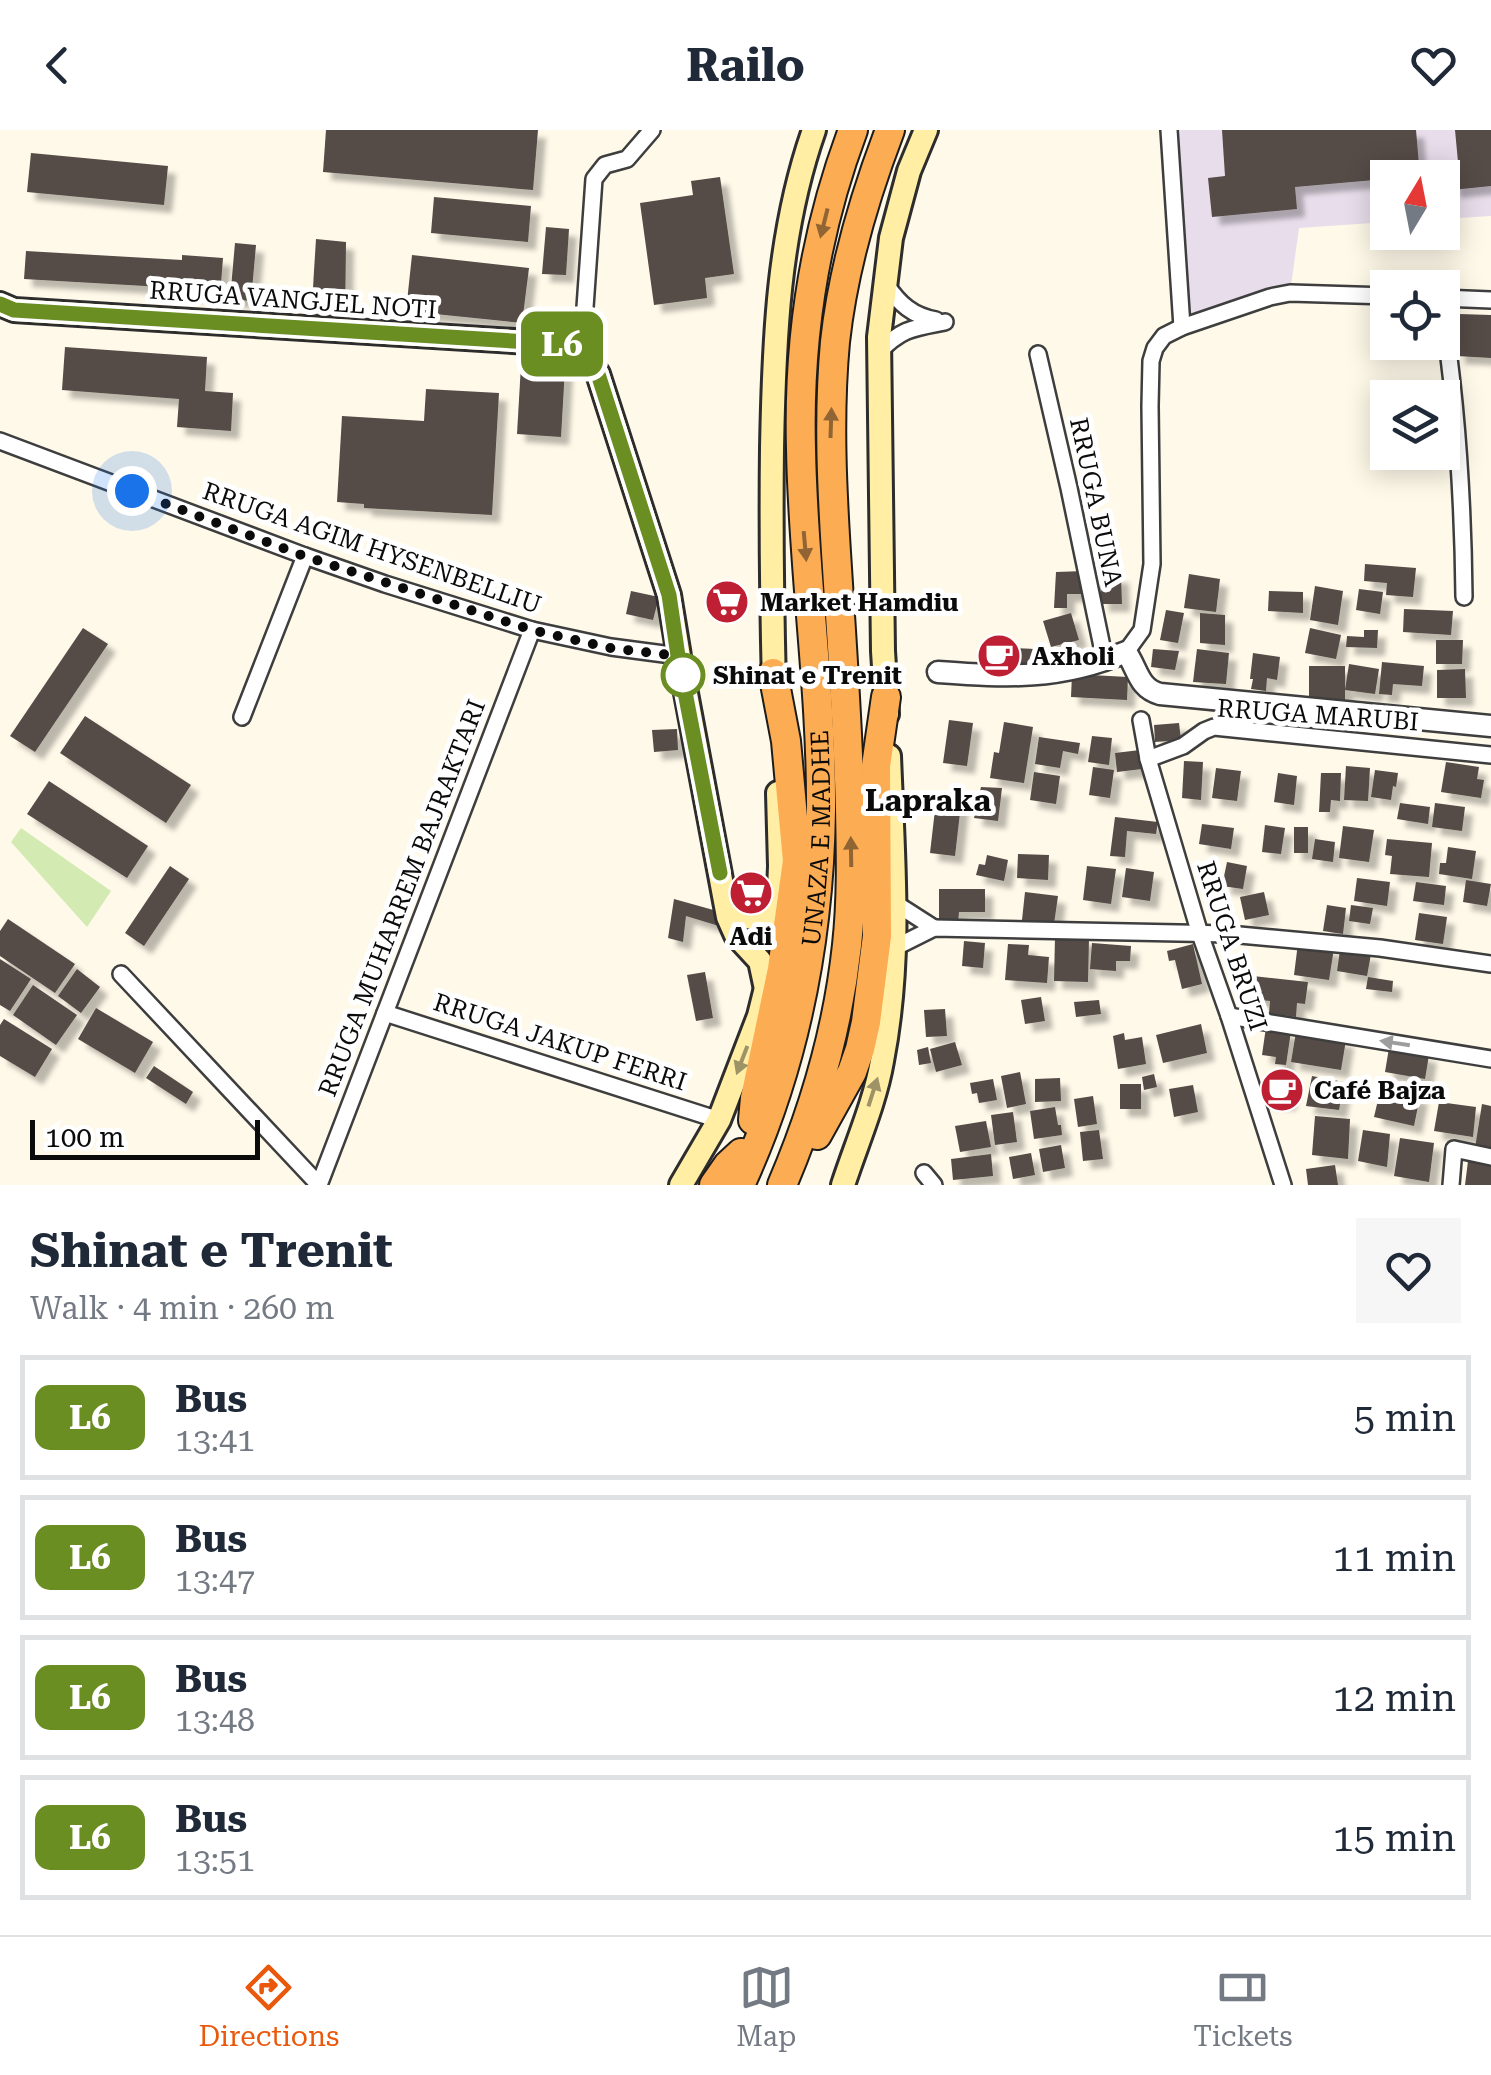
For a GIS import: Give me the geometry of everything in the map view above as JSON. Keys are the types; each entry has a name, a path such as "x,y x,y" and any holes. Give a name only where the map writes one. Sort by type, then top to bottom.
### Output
{"highway":[{"name":"UNAZA E MADHE","path":"740,1185 772,1107 801,1002 811,944 820,808 801,462 803,361 818,248 853,130"},
{"name":"UNAZA E MADHE","path":"794,1182 827,1057 847,946 850,905 848,742 830,445 834,370 840,307 853,244 890,130"},
{"path":"753,1120 782,970 796,861 786,742 773,673"},
{"path":"794,1182 852,1072 866,1022 877,936 876,766 886,697"},
{"path":"817,1135 838,1063 853,986 855,948 850,905"},
{"path":"724,1185 753,1120 790,995 811,944"},
{"path":"714,1185 740,1153"}],"main road":[{"path":"681,1185 720,1120 759,1016 774,950 780,825 770,538 775,331 789,230 814,130"},
{"path":"844,1185 882,1066 892,1003 896,947 883,650 879,352 891,238 909,172 926,130"},
{"name":"RRUGA VANGJEL NOTI","path":"0,304 14,310 562,344 582,350"},
{"path":"582,350 598,374 669,595 728,912 736,935 760,961 766,989"},
{"path":"728,912 755,917 769,913 779,898"}],"street":[{"path":"582,350 594,179 605,165 627,159 652,130"},
{"path":"1169,130 1182,327"},
{"path":"879,352 904,331 945,322 914,314 886,284"},
{"path":"938,672 1030,676 1062,672 1126,652 1142,630 1152,564 1155,348 1164,336 1182,327 1270,297 1290,293 1370,295"},
{"path":"1460,299 1491,300"},
{"name":"RRUGA BUNA","path":"1038,354 1105,661"},
{"path":"1449,360 1464,597"},
{"name":"RRUGA AGIM HYSENBELLIU","path":"0,441 304,556 532,630 610,648 678,656"},
{"path":"242,717 304,556"},
{"name":"RRUGA MUHARREM BAJRAKTARI","path":"319,1185 532,630"},
{"path":"1126,652 1145,687 1160,694 1491,726"},
{"name":"RRUGA BRUZI","path":"1141,720 1148,759 1200,934 1283,1185"},
{"name":"RRUGA MARUBI","path":"1148,759 1183,746 1214,728 1491,754"},
{"path":"895,903 934,928"},
{"path":"896,947 934,928 1229,934 1380,948 1491,964"},
{"path":"121,974 319,1185"},
{"name":"RRUGA JAKUP FERRI","path":"386,1013 720,1120"},
{"path":"1229,1016 1491,1059"},
{"path":"1450,1185 1454,1149 1491,1157"}],"shaded area":[{"path":"1169,130 1491,130 1491,216 1460,218 1460,160 1370,160 1370,223 1299,228 1290,293 1182,327"}],"green space":[{"path":"21,828 111,891 87,927 11,842"}],"building":[{"path":"326,130 538,130 533,190 323,172"},
{"path":"1222,130 1416,130 1419,160 1370,160 1370,180 1295,187 1297,209 1212,217 1208,178 1225,176"},
{"path":"1455,130 1491,130 1491,186 1460,189"},
{"path":"31,153 168,166 164,205 27,192"},
{"path":"720,177 734,274 705,278 707,298 654,305 640,203 693,195 691,181"},
{"path":"434,197 531,206 528,242 431,233"},
{"path":"546,227 569,229 566,275 542,274"},
{"path":"316,239 346,242 345,322 311,320"},
{"path":"235,243 256,245 251,301 230,299"},
{"path":"26,251 182,260 182,255 223,258 220,296 180,293 180,288 24,279"},
{"path":"412,255 529,268 522,323 406,311"},
{"path":"1460,314 1491,315 1491,358 1460,356"},
{"path":"65,347 207,357 205,391 233,393 231,431 177,427 179,399 62,390"},
{"path":"521,365 565,368 561,437 517,434"},
{"path":"426,389 499,393 492,515 364,508 364,504 337,502 342,416 424,421"},
{"path":"1365,564 1416,568 1413,597 1386,595 1387,583 1364,581"},
{"path":"1084,571 1084,594 1067,594 1067,608 1054,608 1056,572"},
{"path":"1189,574 1220,579 1216,612 1184,608"},
{"path":"1121,575 1122,604 1101,604 1100,576"},
{"path":"1315,586 1343,591 1338,625 1310,620"},
{"path":"1359,589 1383,592 1380,614 1356,610"},
{"path":"631,591 659,597 653,620 626,614"},
{"path":"1269,591 1303,592 1303,613 1268,611"},
{"path":"1404,609 1453,611 1451,635 1403,632"},
{"path":"1166,610 1184,613 1178,643 1160,640"},
{"path":"1071,613 1079,640 1051,647 1043,621"},
{"path":"1200,613 1225,615 1225,645 1200,643"},
{"path":"83,628 108,644 35,752 10,736"},
{"path":"1310,628 1341,635 1336,659 1305,653"},
{"path":"1364,630 1378,630 1377,648 1346,647 1347,636 1364,637"},
{"path":"1436,640 1463,640 1462,664 1436,664"},
{"path":"992,647 1035,649 1034,664 991,662"},
{"path":"1153,649 1179,651 1175,670 1151,667"},
{"path":"1197,649 1229,653 1226,684 1193,682"},
{"path":"1253,653 1280,657 1277,680 1267,678 1266,691 1251,689"},
{"path":"1382,662 1424,666 1422,686 1393,684 1392,695 1379,694"},
{"path":"1349,664 1379,669 1375,694 1345,690"},
{"path":"1309,666 1345,666 1345,700 1309,700"},
{"path":"1465,669 1466,698 1437,698 1437,670"},
{"path":"1072,674 1128,677 1127,700 1071,697"},
{"path":"85,716 191,785 166,823 60,753"},
{"path":"949,720 973,723 967,766 943,763"},
{"path":"1004,722 1033,727 1024,783 990,778"},
{"path":"1179,723 1181,740 1155,742 1154,725"},
{"path":"677,729 678,750 654,752 652,730"},
{"path":"1092,736 1112,738 1109,765 1088,762"},
{"path":"1039,737 1080,743 1078,754 1063,751 1060,768 1035,764"},
{"path":"1140,750 1142,769 1117,772 1115,753"},
{"path":"1184,761 1203,762 1201,800 1182,798"},
{"path":"1446,762 1479,767 1477,779 1484,780 1481,798 1441,792"},
{"path":"1346,766 1370,768 1368,801 1344,800"},
{"path":"1093,767 1114,770 1110,798 1089,795"},
{"path":"1216,768 1241,771 1237,801 1212,798"},
{"path":"1375,770 1398,773 1391,800 1371,797"},
{"path":"1034,772 1060,776 1056,804 1030,800"},
{"path":"1278,773 1297,776 1294,805 1274,802"},
{"path":"1321,773 1341,773 1340,801 1331,800 1330,812 1319,812"},
{"path":"49,781 148,846 127,878 27,814"},
{"path":"981,787 1002,788 998,821 974,818"},
{"path":"936,801 961,804 955,856 930,853"},
{"path":"1400,803 1430,807 1428,824 1397,819"},
{"path":"1435,803 1465,807 1462,831 1432,827"},
{"path":"1115,817 1158,822 1156,834 1127,831 1125,857 1110,856"},
{"path":"1202,824 1234,828 1231,849 1199,844"},
{"path":"1265,825 1285,828 1281,854 1262,852"},
{"path":"1343,826 1374,830 1369,862 1339,858"},
{"path":"1294,827 1308,827 1308,853 1294,853"},
{"path":"1315,839 1335,842 1333,862 1312,859"},
{"path":"1387,839 1432,843 1429,877 1390,874 1392,856 1385,855"},
{"path":"1448,847 1476,851 1472,879 1439,874 1440,863 1446,863"},
{"path":"1018,854 1049,855 1048,880 1017,878"},
{"path":"987,855 1008,860 1004,881 976,875 979,864 985,865"},
{"path":"1227,862 1247,866 1243,889 1222,886"},
{"path":"170,866 189,879 144,946 125,933"},
{"path":"1087,866 1116,869 1111,904 1083,900"},
{"path":"1126,868 1154,872 1150,901 1122,897"},
{"path":"1357,878 1390,882 1387,906 1354,901"},
{"path":"1466,880 1491,884 1487,906 1463,902"},
{"path":"1416,882 1446,886 1444,905 1413,901"},
{"path":"939,889 985,889 985,912 959,912 958,923 939,923"},
{"path":"1025,892 1058,896 1054,924 1022,920"},
{"path":"1264,892 1269,915 1245,920 1240,897"},
{"path":"674,899 717,911 719,926 686,916 683,942 668,938"},
{"path":"1327,905 1346,908 1343,934 1323,931"},
{"path":"1351,905 1373,908 1370,924 1349,921"},
{"path":"1419,913 1447,917 1443,944 1415,940"},
{"path":"8,919 75,964 55,993 0,956 0,931"},
{"path":"1055,937 1089,938 1088,982 1054,981"},
{"path":"964,941 985,943 983,968 962,966"},
{"path":"1092,943 1131,946 1130,961 1116,961 1116,971 1090,969"},
{"path":"1298,943 1334,948 1329,980 1294,975"},
{"path":"1008,944 1029,945 1028,955 1049,957 1047,983 1005,980"},
{"path":"1193,944 1202,984 1182,989 1175,960 1169,961 1167,951"},
{"path":"1340,950 1371,954 1367,976 1337,971"},
{"path":"0,959 31,979 10,1011 0,1005"},
{"path":"77,969 100,987 81,1013 58,996"},
{"path":"705,972 713,1018 696,1021 687,975"},
{"path":"1244,975 1308,982 1305,1004 1297,1003 1296,1017 1269,1013 1270,1001 1242,998"},
{"path":"1368,977 1393,981 1392,992 1366,989"},
{"path":"33,985 77,1015 56,1045 13,1015"},
{"path":"1041,997 1045,1021 1025,1024 1021,1000"},
{"path":"1099,1000 1101,1014 1076,1017 1074,1002"},
{"path":"96,1008 153,1042 135,1073 78,1039"},
{"path":"945,1009 947,1036 926,1037 924,1010"},
{"path":"4,1019 52,1049 35,1077 0,1056 0,1025"},
{"path":"1201,1024 1207,1053 1163,1063 1156,1035"},
{"path":"1266,1027 1291,1031 1286,1065 1275,1064 1276,1057 1262,1055"},
{"path":"1296,1032 1346,1040 1341,1070 1291,1062"},
{"path":"1124,1033 1125,1040 1142,1037 1146,1064 1118,1069 1113,1036"},
{"path":"955,1042 962,1065 936,1072 930,1049"},
{"path":"928,1047 931,1063 919,1065 917,1050"},
{"path":"1389,1048 1429,1055 1425,1079 1385,1072"},
{"path":"154,1066 193,1092 186,1104 146,1078"},
{"path":"1020,1072 1026,1104 1007,1108 1001,1076"},
{"path":"1154,1074 1157,1087 1144,1090 1142,1077"},
{"path":"1268,1076 1291,1079 1288,1103 1265,1100"},
{"path":"1312,1076 1344,1082 1339,1110 1306,1106"},
{"path":"1060,1078 1061,1101 1035,1102 1035,1079"},
{"path":"993,1079 997,1100 979,1103 970,1083"},
{"path":"1120,1084 1141,1084 1141,1109 1120,1109"},
{"path":"1193,1085 1198,1112 1174,1117 1169,1089"},
{"path":"1381,1087 1420,1096 1414,1126 1374,1117"},
{"path":"1093,1096 1097,1124 1078,1127 1074,1099"},
{"path":"1439,1102 1476,1107 1473,1137 1434,1131"},
{"path":"1482,1104 1491,1106 1491,1151 1475,1148"},
{"path":"1055,1107 1062,1135 1034,1139 1030,1111"},
{"path":"1013,1112 1017,1142 995,1145 991,1115"},
{"path":"1315,1116 1350,1119 1348,1159 1312,1155"},
{"path":"986,1121 991,1147 960,1152 955,1126"},
{"path":"1099,1130 1103,1159 1083,1161 1080,1132"},
{"path":"1363,1130 1390,1134 1387,1167 1358,1161"},
{"path":"1400,1138 1434,1143 1429,1182 1394,1176"},
{"path":"1061,1145 1065,1168 1043,1172 1039,1149"},
{"path":"1031,1153 1035,1175 1013,1179 1009,1157"},
{"path":"991,1154 993,1176 953,1180 951,1159"},
{"path":"1468,1161 1491,1165 1491,1185 1465,1185"},
{"path":"1335,1165 1338,1185 1308,1185 1306,1169"}],"bus line":[{"name":"L6","path":"0,304 14,310 562,344 582,350 598,374 669,595 720,873"}],"place":[{"name":"Market Hamdiu","path":"727,602"},
{"name":"Axholi","path":"999,656"},
{"name":"Shinat e Trenit","path":"683,675"},
{"name":"Adi","path":"751,893"},
{"name":"Café Bajza","path":"1282,1090"}],"district":[{"name":"Lapraka","path":"928,800"}],"route":[{"path":"132,491 304,556 532,630 610,648 678,656 683,675"}]}
